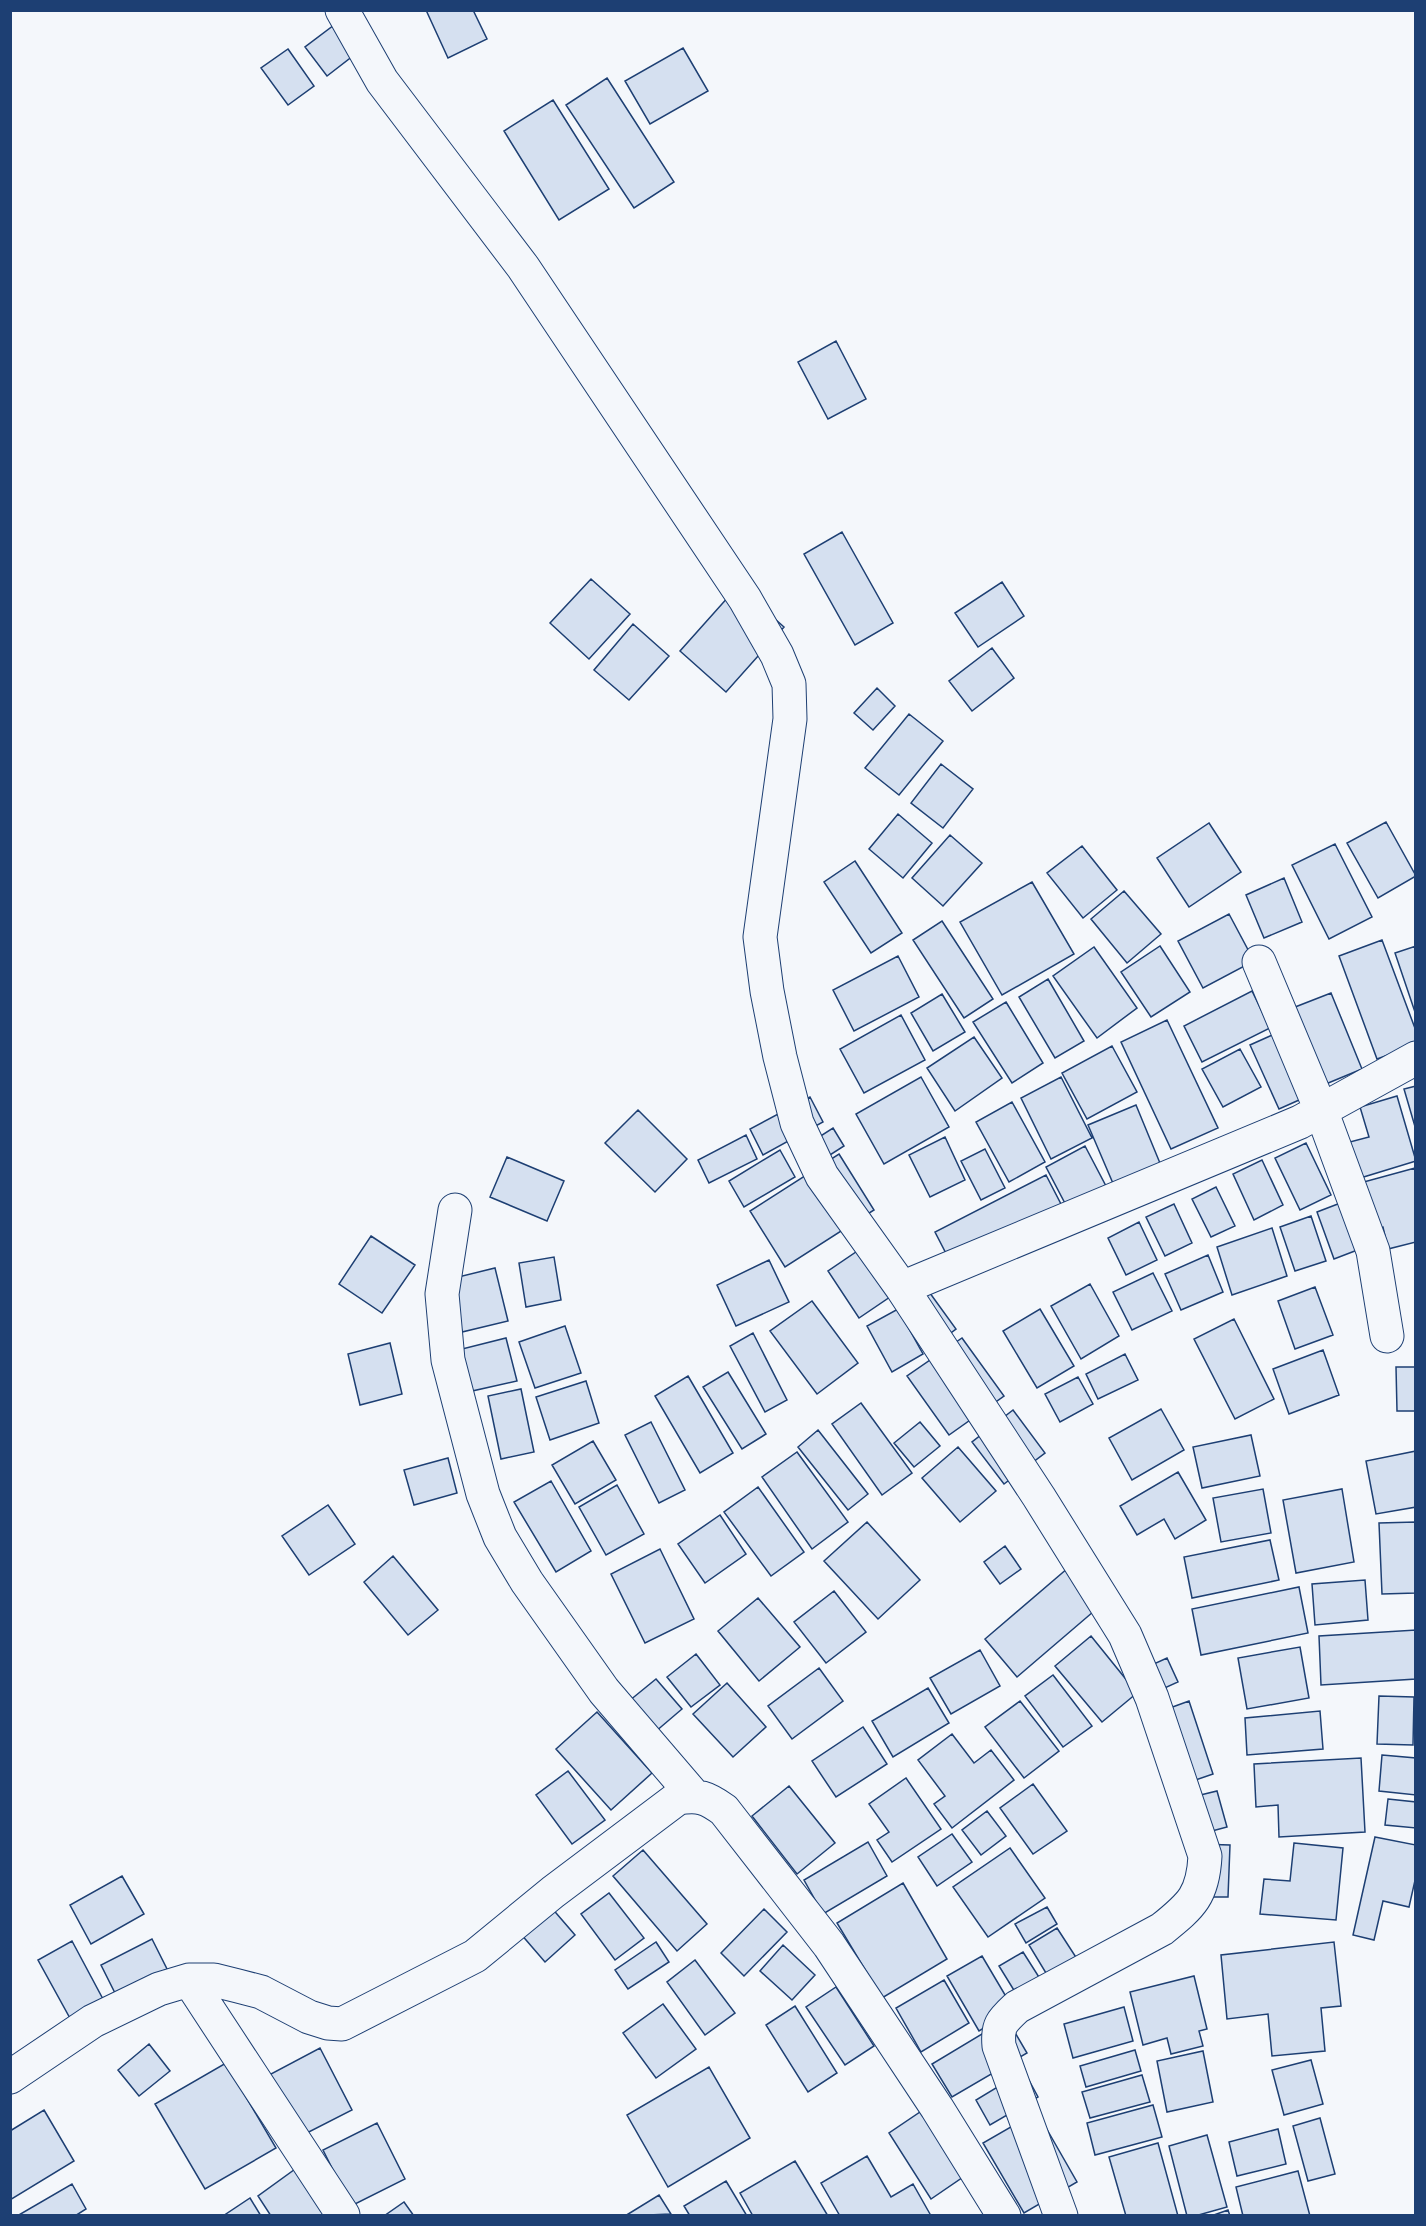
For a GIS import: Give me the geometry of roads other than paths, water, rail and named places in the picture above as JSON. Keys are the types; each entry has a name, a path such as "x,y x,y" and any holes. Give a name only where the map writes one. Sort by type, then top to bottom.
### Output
{"street":[{"path":"342,10 382,81 530,277 745,599 777,655 789,684 790,719 760,937 767,991 780,1057 797,1123 822,1176 902,1288 1027,1479 1125,1635 1152,1698 1205,1856 1204,1879 1196,1896 1182,1913 1162,1929 1017,2007 1004,2019 998,2031 999,2046 1061,2216"},
{"path":"1259,962 1321,1110 1373,1251 1387,1336"},
{"path":"902,1288 1300,1122 1416,1058"},
{"path":"455,1210 442,1294 448,1360 483,1494 500,1537 526,1582 604,1691 694,1796"},
{"path":"10,2077 93,2021 159,1989 189,1980 214,1980 261,1992 309,2017 328,2023 342,2024 475,1956 553,1892 678,1798 694,1796 708,1798 724,1810 830,1945 937,2108 1004,2216"},
{"path":"189,1980 343,2215"}]}
